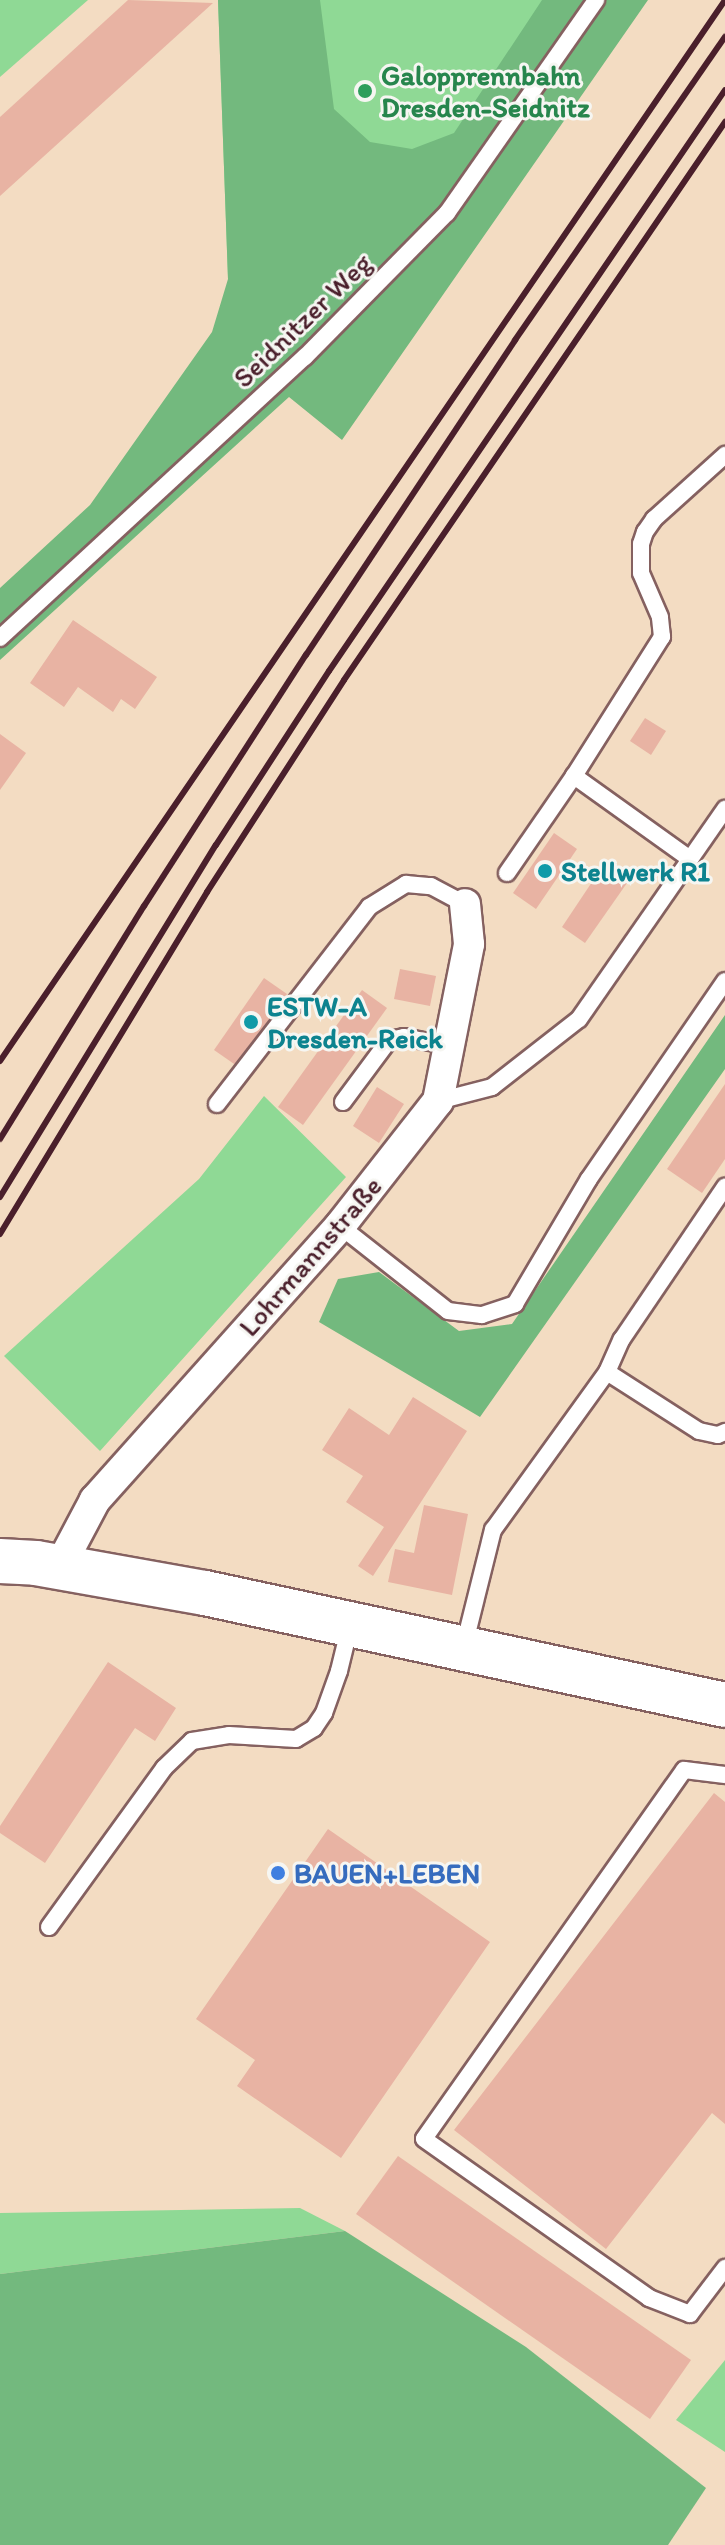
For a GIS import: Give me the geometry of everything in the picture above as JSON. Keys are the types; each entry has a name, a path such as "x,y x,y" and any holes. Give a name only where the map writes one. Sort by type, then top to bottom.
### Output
{"street":[{"name":"Lohrmannstraße","path":"32,1564 95,1500 340,1226 438,1101 469,944 465,904"},
{"path":"0,1539 32,1564 205,1593 725,1705"}],"lane":[{"name":"Seidnitzer Weg","path":"0,638 305,357 447,213 596,0"},
{"path":"507,873 574,776 662,637 660,617 641,573 641,544 645,532 654,519 725,455"},
{"path":"574,776 690,859"},
{"path":"438,1101 492,1087 579,1019 725,809"},
{"path":"217,1104 369,907 406,884 431,886 465,904"},
{"path":"340,1226 448,1311 482,1315 515,1304 589,1179 725,981"},
{"path":"343,1102 389,1040 404,1037 426,1039 449,1046"},
{"path":"463,1649 493,1530 607,1372 622,1339 725,1187"},
{"path":"607,1372 699,1431 718,1435 725,1432"},
{"path":"49,1927 164,1768 192,1741 229,1735 296,1739 314,1728 324,1713 339,1671 350,1624"},
{"path":"725,1775 684,1770 424,2139 649,2298 690,2314 725,2268"}],"green space":[{"path":"0,0 88,0 0,77"},
{"name":"Galopprennbahn Dresden-Seidnitz","path":"218,0 571,0 448,183 228,279"},
{"path":"218,0 320,0 334,109 370,142 412,149 454,133 542,0 648,0 342,440 289,397 0,660 0,588 90,505 212,332 228,279"},
{"path":"725,1015 725,1069 480,1417 319,1322 338,1279 379,1272 459,1331 512,1324"},
{"path":"264,1096 346,1177 100,1451 4,1356 199,1179"},
{"path":"300,2208 345,2231 0,2274 0,2213"},
{"path":"345,2231 526,2347 706,2488 668,2545 0,2545 0,2274"},
{"path":"725,2360 725,2452 676,2420"}],"building":[{"path":"128,0 213,3 0,196 0,117"},
{"path":"73,620 157,677 135,709 121,699 113,712 78,687 64,707 30,683"},
{"path":"645,718 666,731 651,755 630,741"},
{"path":"0,734 26,753 0,790"},
{"name":"Stellwerk R1","path":"554,833 577,849 536,909 513,893"},
{"path":"602,867 627,883 585,943 562,927"},
{"path":"400,969 436,976 430,1006 394,999"},
{"name":"ESTW-A Dresden-Reick","path":"264,978 287,994 237,1066 214,1050"},
{"path":"362,990 387,1008 303,1125 278,1107"},
{"path":"725,1084 725,1159 702,1193 667,1169"},
{"path":"377,1087 404,1104 379,1143 353,1126"},
{"path":"413,1397 467,1431 373,1576 358,1566 384,1527 346,1502 363,1476 322,1450 349,1408 389,1435"},
{"path":"424,1505 468,1514 452,1595 388,1582 395,1549 414,1553"},
{"path":"108,1662 176,1708 155,1741 135,1728 45,1863 0,1833 0,1826"},
{"path":"714,1793 725,1802 725,2124 712,2113 606,2249 454,2130"},
{"path":"328,1829 490,1942 341,2158 237,2086 255,2060 196,2019"},
{"path":"398,2156 691,2360 650,2419 356,2214"}],"railway":[{"path":"0,1061 725,0"},
{"path":"0,1139 144,906 306,655 515,340 725,37"},
{"path":"0,1197 216,845 329,671 725,90"},
{"path":"0,1234 207,892 344,680 725,122"}],"place":[{"name":"Galopprennbahn Dresden-Seidnitz","path":"365,91"},
{"name":"Stellwerk R1","path":"545,871"},
{"name":"ESTW-A Dresden-Reick","path":"251,1022"},
{"name":"BAUEN+LEBEN","path":"278,1873"}]}
